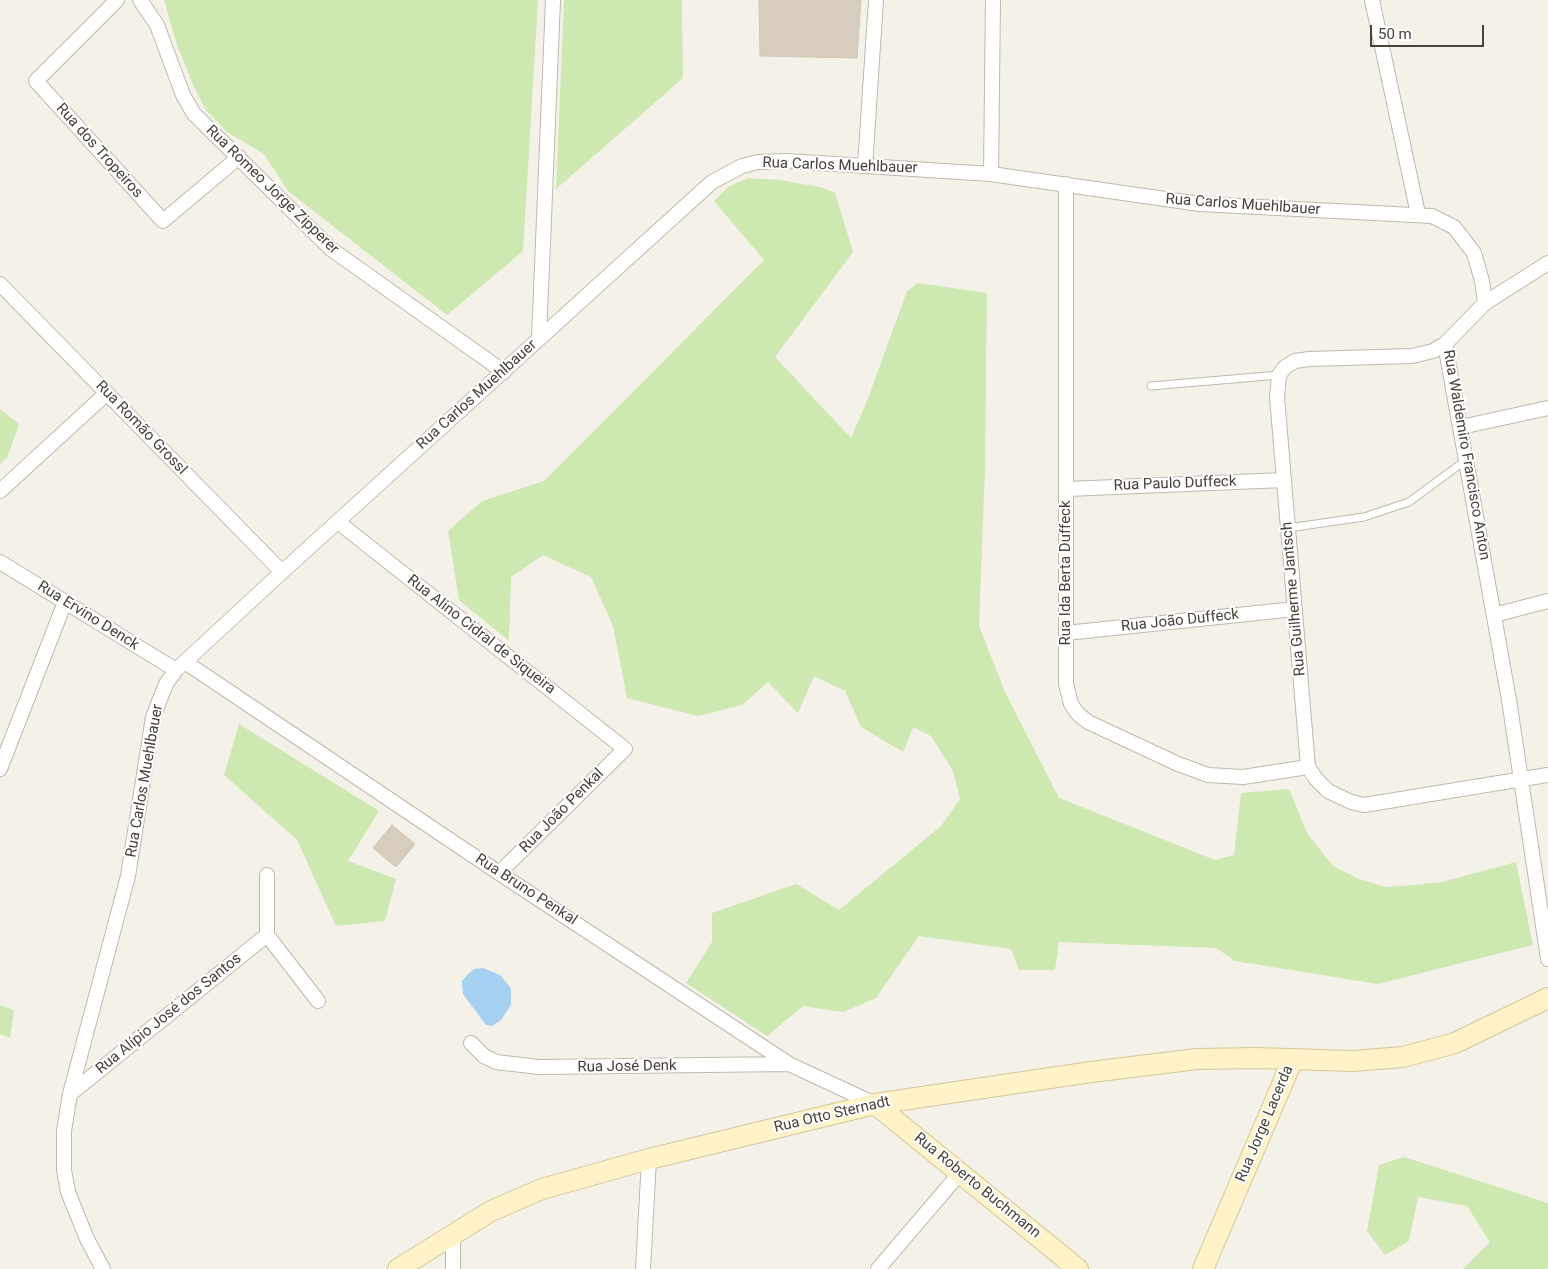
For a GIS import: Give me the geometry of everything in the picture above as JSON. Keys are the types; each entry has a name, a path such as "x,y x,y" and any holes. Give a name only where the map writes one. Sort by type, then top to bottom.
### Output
{"main road":[{"name":"Rua Jorge Lacerda","path":"1203,1269 1292,1060 1353,1061 1419,1054 1455,1043 1548,998"},
{"name":"Rua Otto Sternadt","path":"398,1269 453,1234 522,1196 574,1179 649,1159 875,1104 1164,1063 1228,1058 1292,1060"},
{"name":"Rua Roberto Buchmann","path":"875,1104 1078,1269"}],"street":[{"name":"Rua dos Tropeiros","path":"117,0 36,82 163,221 239,157"},
{"name":"Rua Romeo Jorge Zipperer","path":"140,0 164,40 188,105 331,249 504,372"},
{"path":"539,339 553,0"},
{"path":"865,166 876,0"},
{"path":"992,174 993,0"},
{"path":"1372,0 1418,214 1443,220 1454,227 1464,238 1479,266 1484,303"},
{"name":"Rua Carlos Muehlbauer","path":"103,1269 77,1216 64,1170 64,1131 70,1094 128,876 153,717 160,694 180,666 701,191 727,172 758,162 787,161 992,174 1200,204 1418,214"},
{"name":"Rua Ida Berta Duffeck","path":"1066,184 1066,633 1068,694 1071,704 1078,714 1088,722 1178,764 1208,775 1243,777 1308,767"},
{"name":"Rua Waldemiro Francisco Anton","path":"1548,263 1484,303 1445,344 1522,780 1548,959"},
{"name":"Rua Romão Grossl","path":"0,284 282,572"},
{"path":"1279,375 1285,367 1295,362 1309,359 1412,356 1433,351 1445,344"},
{"name":"Rua Guilherme Jantsch","path":"1279,375 1277,397 1308,767"},
{"path":"0,491 107,393"},
{"path":"1461,427 1548,408"},
{"name":"Rua Paulo Duffeck","path":"1067,489 1284,480"},
{"name":"Rua Alino Cidral de Siqueira","path":"338,522 624,749"},
{"name":"Rua Ervino Denck","path":"0,562 65,602 180,666"},
{"path":"1494,615 1548,601"},
{"path":"0,768 65,602"},
{"name":"Rua João Duffeck","path":"1066,633 1295,609"},
{"name":"Rua Bruno Penkal","path":"180,666 789,1064 875,1104"},
{"name":"Rua João Penkal","path":"499,873 624,749"},
{"path":"1308,767 1316,780 1328,791 1351,802 1364,805 1548,776"},
{"path":"267,875 267,935 318,1001"},
{"name":"Rua Alípio José dos Santos","path":"70,1094 267,935"},
{"name":"Rua José Denk","path":"471,1043 484,1056 496,1062 539,1067 789,1064"},
{"path":"643,1269 649,1159"},
{"path":"878,1269 960,1173"},
{"path":"452,1269 453,1234"}],"lane":[{"path":"1151,386 1279,375"},
{"path":"1288,528 1364,517 1409,502 1466,459"}],"green space":[{"path":"164,0 538,0 523,251 447,315 288,191 264,154 227,132 206,110 193,85 177,45"},
{"path":"564,0 682,0 683,78 556,189"},
{"path":"748,178 779,180 820,187 835,193 853,252 775,357 851,438 867,401 907,291 918,283 987,293 985,467 979,626 1005,692 1059,798 1215,860 1234,855 1241,793 1289,789 1307,833 1333,866 1359,879 1385,887 1442,882 1516,862 1533,945 1378,984 1235,961 1216,948 1059,942 1055,970 1019,970 1011,949 919,936 876,998 843,1012 803,1006 767,1036 686,983 712,942 712,913 796,884 839,910 941,826 960,799 953,771 931,736 913,727 903,752 861,727 845,691 814,676 798,713 768,682 742,705 698,716 627,698 613,626 591,577 543,555 511,577 509,641 459,600 448,531 482,501 544,481 764,260 714,201 728,187"},
{"path":"0,409 19,424 7,458 0,464"},
{"path":"239,724 379,811 348,861 396,879 385,921 336,926 297,840 224,775"},
{"path":"0,1005 14,1010 10,1038 0,1034"},
{"path":"1404,1157 1548,1203 1548,1269 1463,1269 1490,1242 1467,1206 1418,1197 1409,1241 1385,1255 1367,1231 1379,1165"}],"water":[{"path":"483,968 500,975 511,988 511,1005 501,1020 492,1026 486,1025 463,994 462,981 474,969"}],"building":[{"path":"759,0 861,0 857,58 760,56"},
{"path":"392,825 415,844 396,867 373,848"}]}
